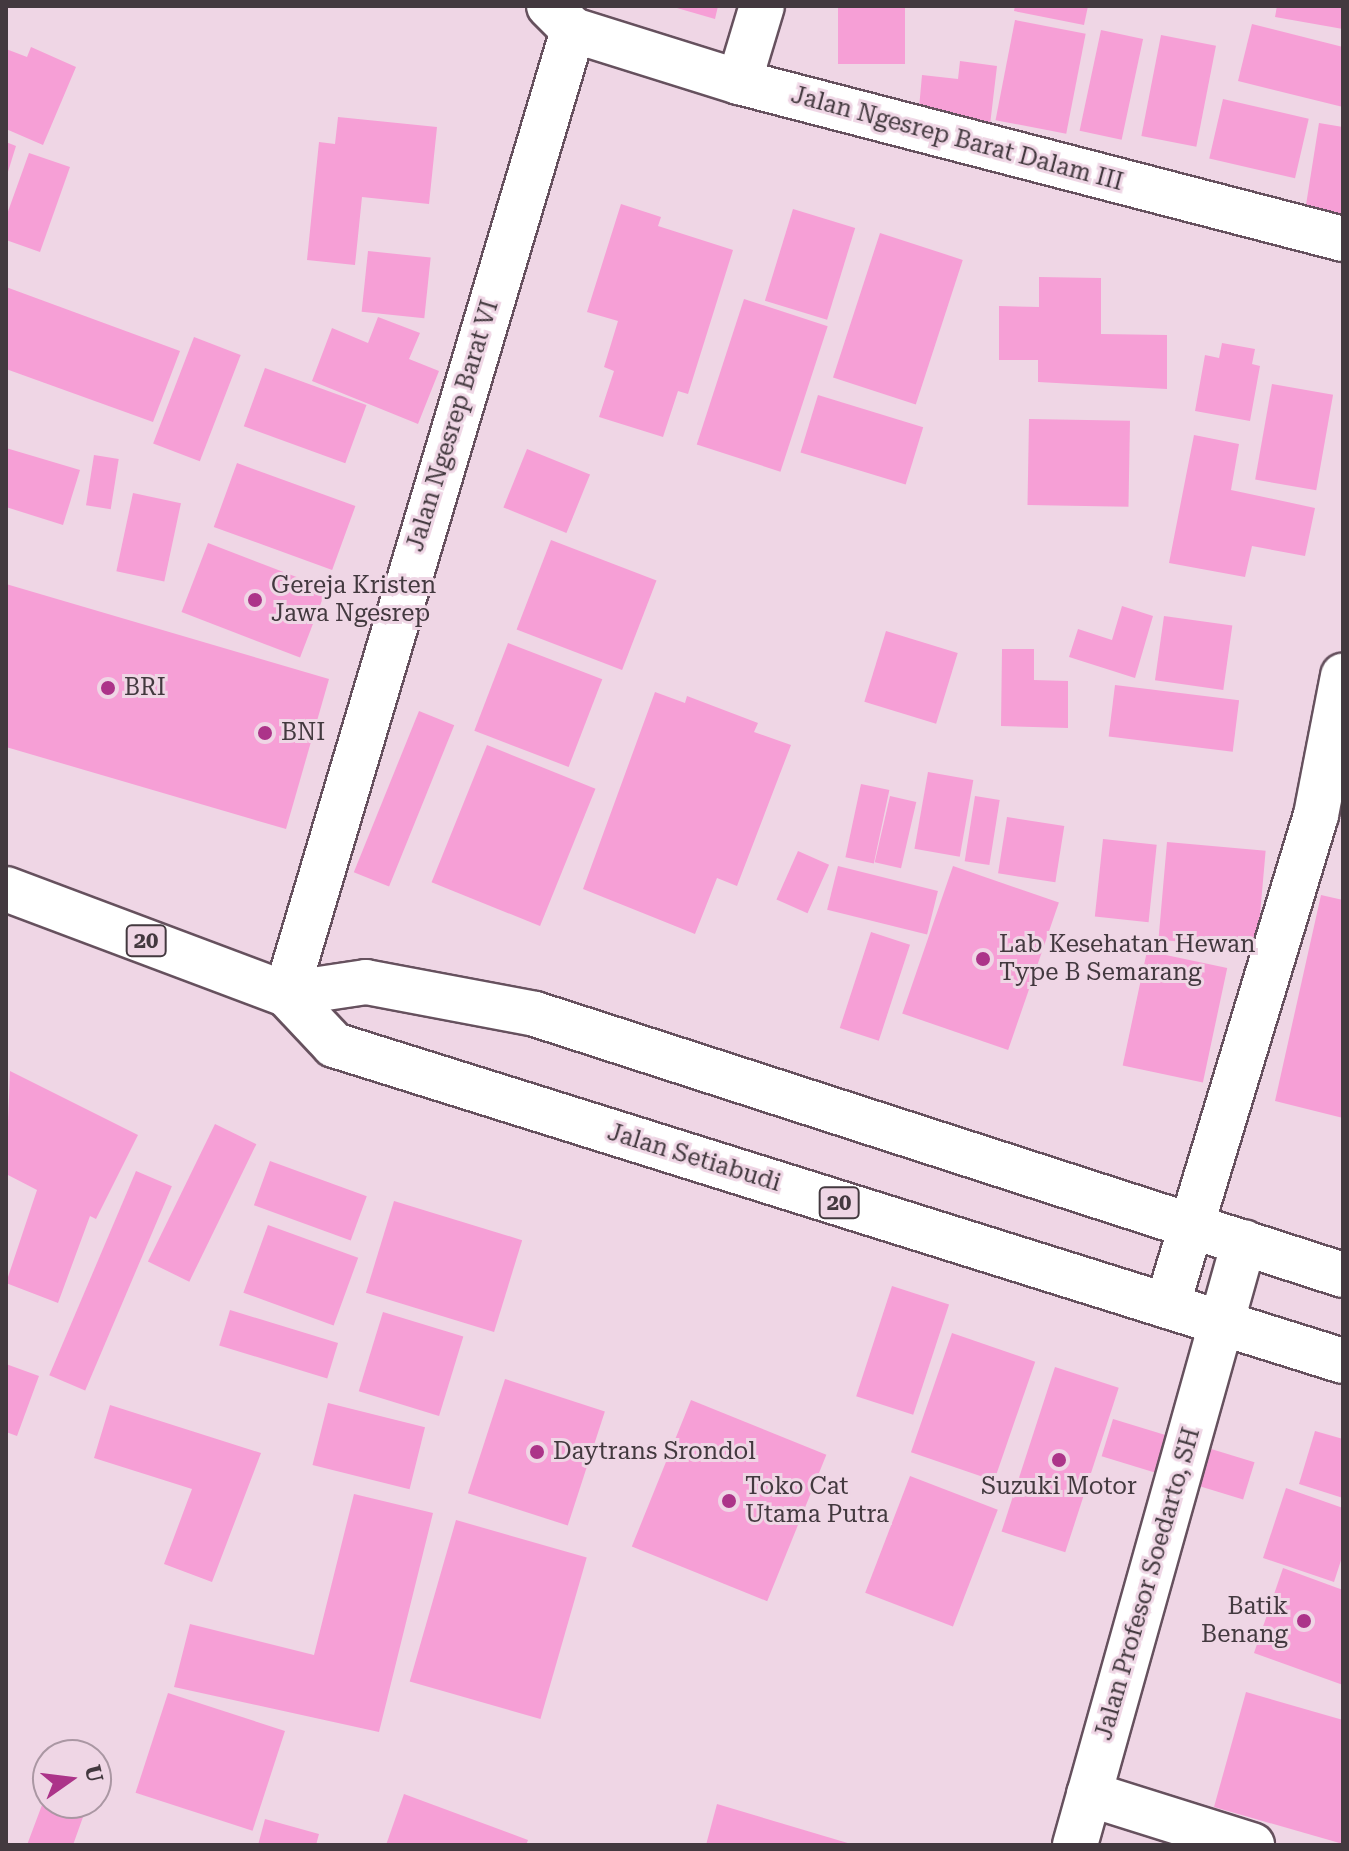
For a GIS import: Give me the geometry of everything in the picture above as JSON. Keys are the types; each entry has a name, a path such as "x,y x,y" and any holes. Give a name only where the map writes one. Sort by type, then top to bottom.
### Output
{"main road":[{"path":"739,82 762,6"},
{"name":"Jalan Ngesrep Barat Dalam III","path":"561,18 739,82 1343,239"},
{"name":"Jalan Ngesrep Barat VI","path":"286,994 561,18"},
{"path":"1167,1306 1187,1224 1316,815 1343,676"},
{"name":"Jalan Setiabudi","path":"6,889 286,994 334,1045 1343,1361"},
{"name":"Jalan Setiabudi","path":"286,994 366,982 535,1014 1343,1275"},
{"path":"1222,1322 1244,1242"},
{"name":"Jalan Profesor Soedarto, SH","path":"1075,1845 1222,1322"},
{"path":"1089,1794 1252,1845"}],"building":[{"path":"670,6 718,6 715,19"},
{"path":"838,6 905,6 905,64 838,64"},
{"path":"1015,6 1088,6 1084,25 1014,11"},
{"path":"1277,6 1343,6 1343,29 1275,17"},
{"path":"1015,20 1086,34 1066,134 996,120"},
{"path":"1252,24 1343,47 1343,107 1238,81"},
{"path":"1101,30 1143,39 1122,140 1080,131"},
{"path":"1161,35 1216,46 1196,147 1141,136"},
{"path":"31,47 76,67 43,145 6,129 6,49 27,57"},
{"path":"960,61 997,66 990,125 919,108 922,75 958,79"},
{"path":"1223,99 1309,119 1295,178 1209,158"},
{"path":"338,117 437,127 429,204 362,197 355,265 307,260 319,142 335,144"},
{"path":"1319,123 1343,127 1343,215 1306,205"},
{"path":"6,142 16,146 7,175 6,175"},
{"path":"29,153 70,167 40,252 6,240 6,217"},
{"path":"621,204 661,217 658,226 733,250 688,394 678,391 663,437 599,417 614,371 604,367 618,321 587,312"},
{"path":"793,209 855,228 827,320 765,301"},
{"path":"880,233 963,260 916,404 833,378"},
{"path":"368,251 431,258 424,318 362,312"},
{"path":"1039,277 1101,278 1101,334 1167,335 1167,389 1038,382 1038,360 999,360 999,306 1039,307"},
{"path":"6,287 180,351 153,422 6,369"},
{"path":"744,299 828,326 780,472 697,445"},
{"path":"378,317 420,333 409,359 439,371 418,424 312,381 332,328 368,343"},
{"path":"194,337 241,355 200,461 153,443"},
{"path":"1222,343 1255,349 1252,364 1260,366 1250,421 1195,411 1205,355 1219,358"},
{"path":"265,368 366,405 345,463 244,426"},
{"path":"1272,384 1333,395 1316,490 1255,480"},
{"path":"818,395 923,427 906,485 800,452"},
{"path":"1029,419 1130,421 1128,507 1027,505"},
{"path":"1194,435 1239,444 1231,490 1315,508 1305,556 1252,546 1245,577 1169,563"},
{"path":"6,448 80,470 63,525 6,507"},
{"path":"527,449 590,474 566,533 503,507"},
{"path":"94,455 119,459 111,509 86,505"},
{"path":"237,463 355,506 332,570 214,527"},
{"path":"133,493 181,503 164,581 116,571"},
{"path":"551,540 656,580 622,670 517,630"},
{"name":"Gereja Kristen Jawa Ngesrep","path":"208,543 327,589 300,658 181,612"},
{"path":"6,584 329,679 286,829 6,747"},
{"path":"1122,606 1153,616 1135,678 1069,657 1078,629 1112,640"},
{"path":"1164,616 1232,626 1223,690 1155,680"},
{"path":"886,631 958,653 936,724 864,702"},
{"path":"508,643 602,679 569,767 474,731"},
{"path":"1002,649 1034,649 1034,680 1068,681 1068,728 1001,726"},
{"path":"1115,685 1239,700 1233,752 1109,737"},
{"path":"655,692 685,703 687,696 758,723 754,732 791,745 737,886 717,878 695,934 583,889"},
{"path":"419,711 454,725 389,887 354,872"},
{"path":"487,745 595,789 540,926 432,882"},
{"path":"928,772 973,780 960,857 914,849"},
{"path":"861,784 889,790 874,863 845,857"},
{"path":"890,796 916,802 901,868 875,862"},
{"path":"975,796 1000,800 989,865 965,861"},
{"path":"1007,817 1064,826 1055,882 998,873"},
{"path":"1103,839 1157,845 1149,922 1095,917"},
{"path":"1167,842 1266,851 1257,948 1158,940"},
{"path":"798,851 829,865 808,913 776,899"},
{"path":"838,866 938,891 927,935 827,910"},
{"name":"Lab Kesehatan Hewan Type B Semarang","path":"953,866 1059,902 1008,1050 902,1014"},
{"path":"1321,895 1343,900 1343,1118 1275,1101"},
{"path":"871,932 910,945 879,1041 840,1028"},
{"path":"1147,951 1227,968 1203,1082 1123,1065"},
{"path":"10,1071 138,1135 96,1219 90,1216 58,1303 6,1283 37,1190 6,1174"},
{"path":"215,1124 256,1144 189,1282 148,1262"},
{"path":"270,1161 367,1196 351,1240 254,1205"},
{"path":"136,1171 172,1186 85,1391 49,1375"},
{"path":"394,1201 522,1240 494,1332 366,1293"},
{"path":"268,1225 358,1258 334,1325 243,1293"},
{"path":"892,1286 949,1305 913,1415 856,1396"},
{"path":"230,1310 338,1343 327,1378 219,1345"},
{"path":"383,1312 463,1337 439,1416 359,1391"},
{"path":"952,1333 1035,1362 994,1481 911,1452"},
{"path":"6,1364 39,1376 17,1436 6,1432"},
{"name":"Suzuki Motor","path":"1055,1367 1119,1388 1065,1552 1002,1532"},
{"name":"Daytrans Srondol","path":"505,1379 605,1411 568,1526 468,1493"},
{"name":"Toko Cat Utama Putra","path":"691,1400 826,1455 767,1601 632,1546"},
{"path":"328,1403 425,1427 410,1489 313,1465"},
{"path":"110,1405 261,1453 212,1582 164,1564 192,1489 94,1458"},
{"path":"1113,1419 1255,1462 1243,1500 1102,1456"},
{"path":"1315,1431 1343,1439 1343,1498 1299,1484"},
{"path":"910,1476 998,1510 953,1626 865,1593"},
{"path":"1286,1488 1343,1508 1343,1554 1334,1582 1263,1558"},
{"path":"354,1494 433,1513 379,1732 174,1687 190,1624 314,1655"},
{"path":"456,1520 587,1557 540,1719 410,1681"},
{"name":"Batik Benang","path":"1283,1568 1343,1590 1343,1685 1254,1653"},
{"path":"1246,1692 1343,1720 1343,1844 1214,1807"},
{"path":"168,1693 285,1731 253,1831 136,1793"},
{"path":"404,1794 528,1840 526,1845 386,1845"},
{"path":"717,1804 851,1844 851,1845 706,1845"},
{"path":"37,1819 82,1819 73,1845 27,1845"},
{"path":"265,1819 319,1834 316,1845 258,1845"}],"place":[{"name":"Gereja Kristen Jawa Ngesrep","path":"255,600"},
{"name":"BRI","path":"108,688"},
{"name":"BNI","path":"265,733"},
{"name":"Lab Kesehatan Hewan Type B Semarang","path":"983,959"},
{"name":"Daytrans Srondol","path":"537,1452"},
{"name":"Suzuki Motor","path":"1059,1460"},
{"name":"Toko Cat Utama Putra","path":"729,1501"},
{"name":"Batik Benang","path":"1304,1621"}]}
